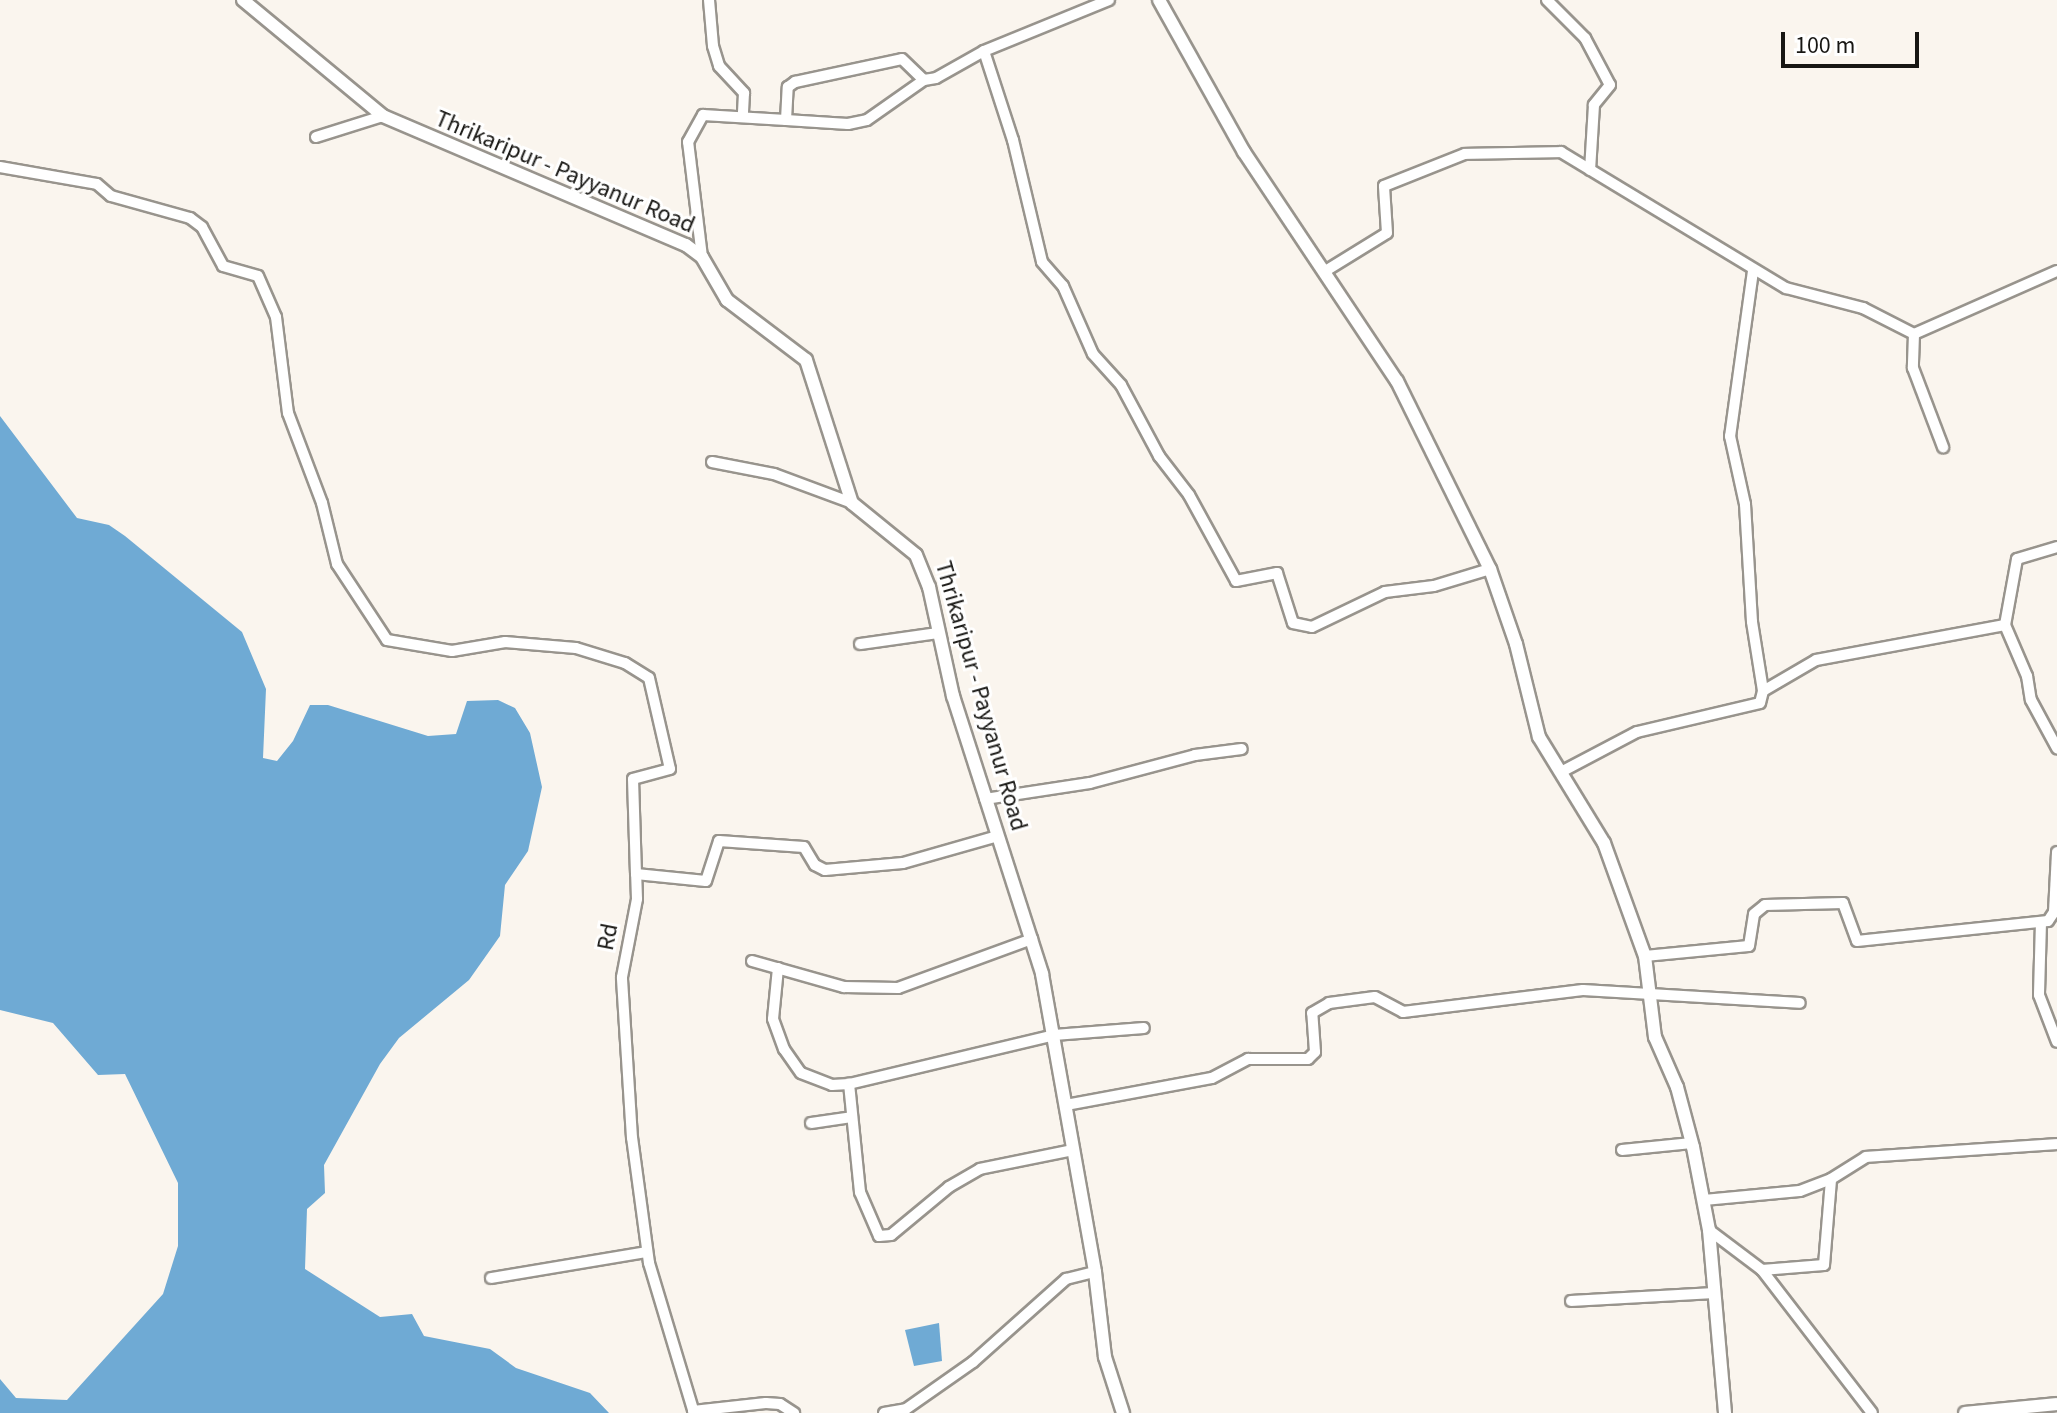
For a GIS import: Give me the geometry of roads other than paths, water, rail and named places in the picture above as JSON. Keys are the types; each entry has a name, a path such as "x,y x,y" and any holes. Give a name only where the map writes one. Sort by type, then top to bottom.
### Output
{"main road":[{"name":"Thrikaripur - Payyanur Road","path":"243,0 383,116 702,257 727,300 806,360 852,503 916,555 929,587 938,633 985,799 1032,939 1054,1035 1095,1272 1105,1357 1123,1413"},
{"path":"1159,0 1244,152 1327,270 1397,381 1490,569 1516,644 1539,737 1604,843 1645,956 1655,1037 1677,1087 1692,1143 1709,1230 1725,1413"},
{"path":"1965,1413 2057,1404"}],"street":[{"path":"709,0 713,46 719,66 744,93 743,115"},
{"path":"702,257 688,142 703,115 743,115 848,124 867,120 924,80 984,51 1109,0"},
{"path":"1547,0 1585,38 1610,85 1592,114 1590,170"},
{"path":"984,51 1013,140 1042,262 1063,286 1093,354 1121,385 1159,456 1189,495 1236,581 1277,573 1293,623 1312,627 1385,592 1434,586 1490,569"},
{"path":"786,120 788,87 795,82 902,59 924,80"},
{"path":"316,137 383,116"},
{"path":"1327,270 1387,233 1384,186 1465,154 1561,152 1753,271 1786,288 1863,308 1914,334"},
{"name":"Rd","path":"0,167 97,184 111,196 190,218 202,227 223,266 258,276 276,317 288,413 322,503 337,564 387,640 452,651 505,642 576,648 625,663 649,678 670,769 633,779 637,899 622,977 632,1138 647,1252 694,1412"},
{"path":"1561,772 1637,732 1760,703 1763,691 1752,622 1745,504 1730,436 1753,271"},
{"path":"1914,334 2057,271"},
{"path":"1914,334 1913,368 1943,447"},
{"path":"712,462 774,474 852,503"},
{"path":"2057,547 2017,559 2005,625 2027,676 2031,700 2057,748"},
{"path":"1763,691 1816,660 2005,625"},
{"path":"860,644 938,633"},
{"path":"985,799 1090,783 1195,755 1242,749"},
{"path":"636,874 706,881 719,841 804,847 815,865 825,870 903,863 998,836"},
{"path":"1645,956 1749,946 1754,914 1765,905 1843,903 1857,941 2041,922 2054,912 2057,852"},
{"path":"2041,922 2039,995 2057,1042"},
{"path":"752,961 844,987 898,988 1032,939"},
{"path":"778,968 773,1019 784,1049 801,1073 832,1085 849,1084 1054,1035 1144,1028"},
{"path":"1066,1105 1212,1078 1248,1059 1308,1059 1315,1052 1312,1013 1329,1003 1375,997 1403,1012 1505,995 1583,990 1648,998 1728,995 1800,1003"},
{"path":"849,1084 860,1192 879,1236 885,1238 980,1169 1073,1150"},
{"path":"811,1123 852,1117"},
{"path":"1622,1150 1692,1143"},
{"path":"1704,1200 1800,1191 1885,1152 2057,1144"},
{"path":"1762,1270 1817,1267 1827,1260 1831,1179"},
{"path":"1709,1230 1762,1270 1872,1413"},
{"path":"491,1278 647,1252"},
{"path":"884,1413 906,1409 973,1362 1066,1279 1095,1272"},
{"path":"1571,1301 1714,1293"},
{"path":"694,1412 766,1403 780,1404 794,1413"}],"water":[{"path":"0,416 77,518 109,525 125,536 242,632 266,689 263,758 277,761 293,741 310,705 328,705 428,736 456,734 467,701 498,700 515,708 530,733 542,787 528,851 505,885 500,936 469,980 399,1038 380,1064 324,1165 325,1193 307,1209 305,1269 380,1317 412,1314 424,1336 490,1349 516,1368 590,1393 609,1413 0,1413 0,1379 16,1398 67,1400 163,1294 178,1246 178,1183 125,1074 98,1075 53,1023 0,1010"},
{"path":"939,1323 942,1361 914,1366 905,1330"}]}
